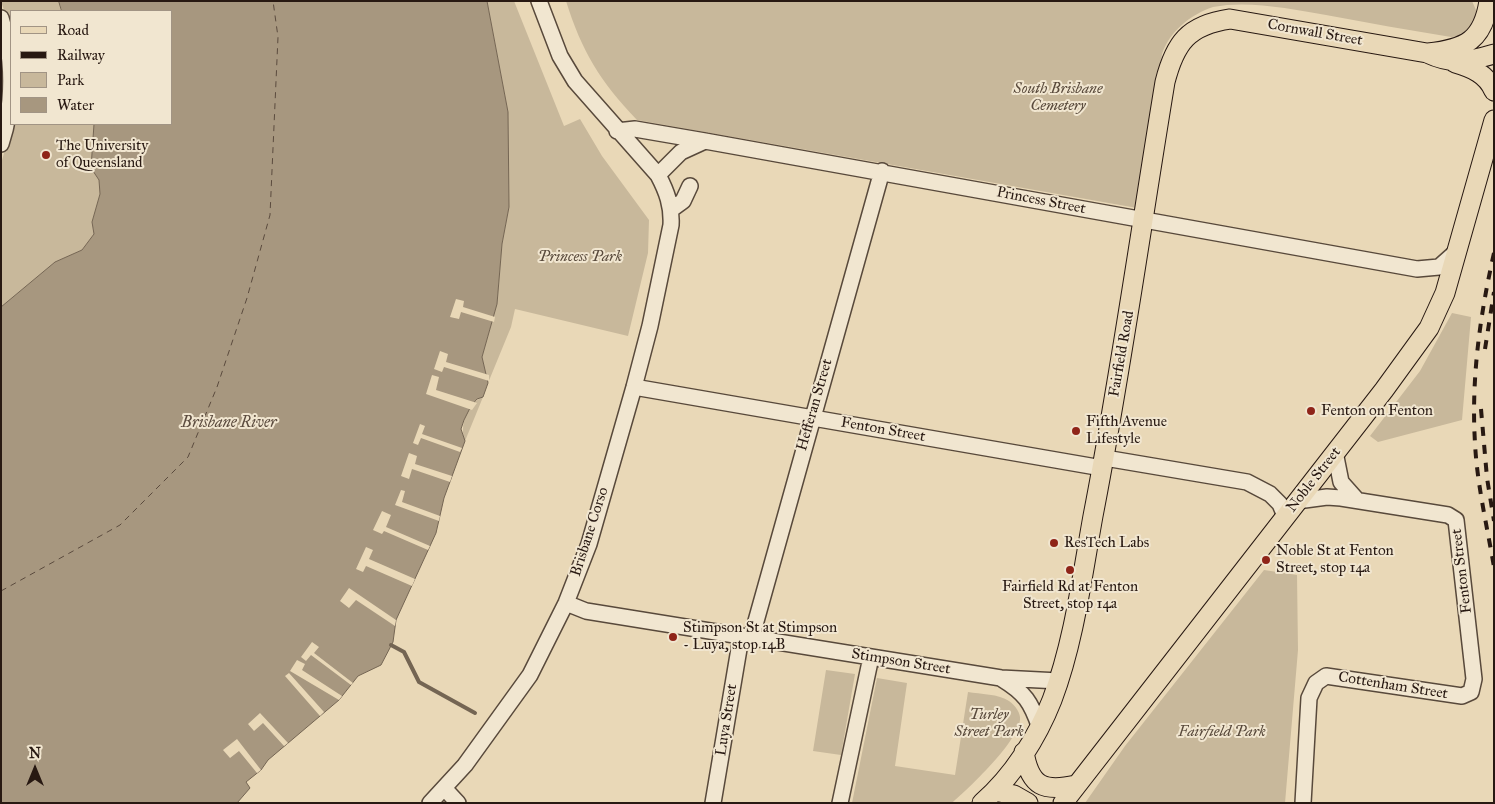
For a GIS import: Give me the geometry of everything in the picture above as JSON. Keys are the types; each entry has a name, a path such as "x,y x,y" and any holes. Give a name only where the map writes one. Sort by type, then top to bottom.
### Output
{"main road":[{"path":"1490,1 1494,5"},
{"name":"Cornwall Street","path":"1427,53 1445,51 1468,43 1483,26 1490,1"},
{"name":"Cornwall Street","path":"1203,25 1222,20 1239,20 1427,53 1452,62 1494,54"},
{"name":"Fairfield Road","path":"989,797 1011,772 1040,728 1059,681 1068,645 1104,463 1161,107 1170,63 1174,51 1181,42 1203,25"},
{"path":"1452,62 1476,70 1491,84 1494,91"},
{"name":"Noble Street","path":"1063,803 1429,328 1445,293 1459,250 1494,120"},
{"path":"1024,752 1030,774 1040,785 1059,789 1076,785"},
{"path":"989,797 1014,795 1028,803"}],"street":[{"path":"539,1 560,56 575,81 658,176 667,191 672,209 683,201 690,186"},
{"path":"1,18 7,36 10,79 6,128 1,144"},
{"name":"Princess Street","path":"617,131 635,129 882,171 1144,220 1401,265 1432,269 1444,264 1459,250"},
{"path":"658,176 681,152 705,141"},
{"name":"Hefferan Street","path":"746,638 812,418 882,171"},
{"name":"Brisbane Corso","path":"430,803 444,789 530,675 566,603 589,544 634,387 650,326 671,225 672,209"},
{"name":"Fenton Street","path":"634,387 812,418 1104,463 1247,482 1270,494 1280,504 1285,516"},
{"path":"1335,452 1341,482 1357,500"},
{"name":"Fenton Street","path":"1297,501 1327,497 1357,500 1448,515 1456,520 1474,680 1471,692"},
{"name":"Stimpson Street","path":"566,603 586,611 746,638 1001,678 1059,681"},
{"name":"Luya Street","path":"713,803 746,638"},
{"path":"840,803 870,657"},
{"name":"Cottenham Street","path":"1303,803 1309,698 1316,683 1326,676 1462,696 1471,692"},
{"name":"Stimpson Street","path":"1001,678 1019,689 1026,697 1032,706 1040,728"},
{"path":"444,789 458,803"}],"green space":[{"path":"1,1 59,1 62,10 10,10 10,29"},
{"name":"Princess Park","path":"487,1 514,1 564,126 580,119 602,156 649,220 648,253 628,336 515,309 511,327 488,383 482,357 497,304 502,244 509,207 508,112"},
{"name":"South Brisbane Cemetery","path":"566,1 1472,1 1476,10 1476,24 1465,36 1451,37 1270,6 1226,5 1213,7 1196,14 1170,38 1162,54 1137,208 637,120 602,79 579,36"},
{"name":"The University of Queensland","path":"12,125 94,125 91,168 99,180 100,194 92,222 94,234 82,250 55,262 1,307 1,164"},
{"path":"1452,313 1471,317 1462,420 1378,442 1370,436 1420,371"},
{"path":"483,397 465,441 463,429 466,416 473,404"},
{"name":"Fairfield Park","path":"1264,570 1297,575 1298,650 1285,803 1085,803 1125,746"},
{"path":"826,670 855,674 841,755 813,751"},
{"name":"Turley Street Park","path":"877,678 907,683 895,766 955,775 968,692 995,696 1011,703 1020,715 1017,730 1002,752 952,803 852,803"}],"water":[{"name":"Brisbane River","path":"59,1 487,1 508,112 509,207 502,244 497,304 482,357 488,383 483,397 477,399 471,406 464,420 461,429 465,441 444,498 436,533 396,620 393,642 381,665 358,676 339,700 268,760 261,770 246,782 250,788 237,803 1,803 1,307 55,262 82,250 94,234 92,222 100,194 99,180 91,168 94,125 172,125 172,10 62,10"}],"pier":[{"path":"456,299 464,301 463,307 495,317 494,322 461,312 459,319 450,317"},
{"path":"440,351 448,354 446,362 489,375 489,381 444,367 442,372 434,369"},
{"path":"432,375 439,377 436,390 477,403 472,410 426,394"},
{"path":"420,424 425,426 422,434 462,448 460,452 421,438 418,445 413,443"},
{"path":"409,453 417,456 415,464 452,476 450,482 412,469 409,479 401,476"},
{"path":"401,490 405,491 402,502 440,516 439,521 395,505"},
{"path":"382,511 391,515 386,527 430,546 428,550 384,531 382,534 373,530"},
{"path":"366,547 373,550 369,559 415,579 412,586 366,566 363,572 356,569"},
{"path":"349,588 396,620 395,626 356,600 349,608 340,601"},
{"path":"312,642 319,647 314,653 353,683 351,685 311,655 306,661 301,657"},
{"path":"297,660 305,664 302,670 342,696 339,700 290,671"},
{"path":"289,673 324,712 320,716 285,676"},
{"path":"260,713 288,743 284,746 263,723 254,731 248,724"},
{"path":"237,739 261,770 257,773 239,751 230,758 223,750"}],"waterway":[{"path":"391,645 404,652 419,682 475,713"}],"ferry route":[{"path":"1,591 120,525 188,457 217,387 247,298 270,215 278,37 273,1"}],"railway":[{"path":"1494,253 1481,323 1474,395 1478,474 1494,567"},
{"path":"1485,349 1494,292"},
{"path":"1481,409 1487,478 1494,521"}],"place":[{"name":"The University of Queensland","path":"46,155"},
{"name":"Fenton on Fenton","path":"1311,411"},
{"name":"Fifth Avenue Lifestyle","path":"1076,431"},
{"name":"ResTech Labs","path":"1054,543"},
{"name":"Noble St at Fenton Street, stop 14a","path":"1266,560"},
{"name":"Fairfield Rd at Fenton Street, stop 14a","path":"1070,570"},
{"name":"Stimpson St at Stimpson - Luya, stop 14B","path":"673,637"}]}
